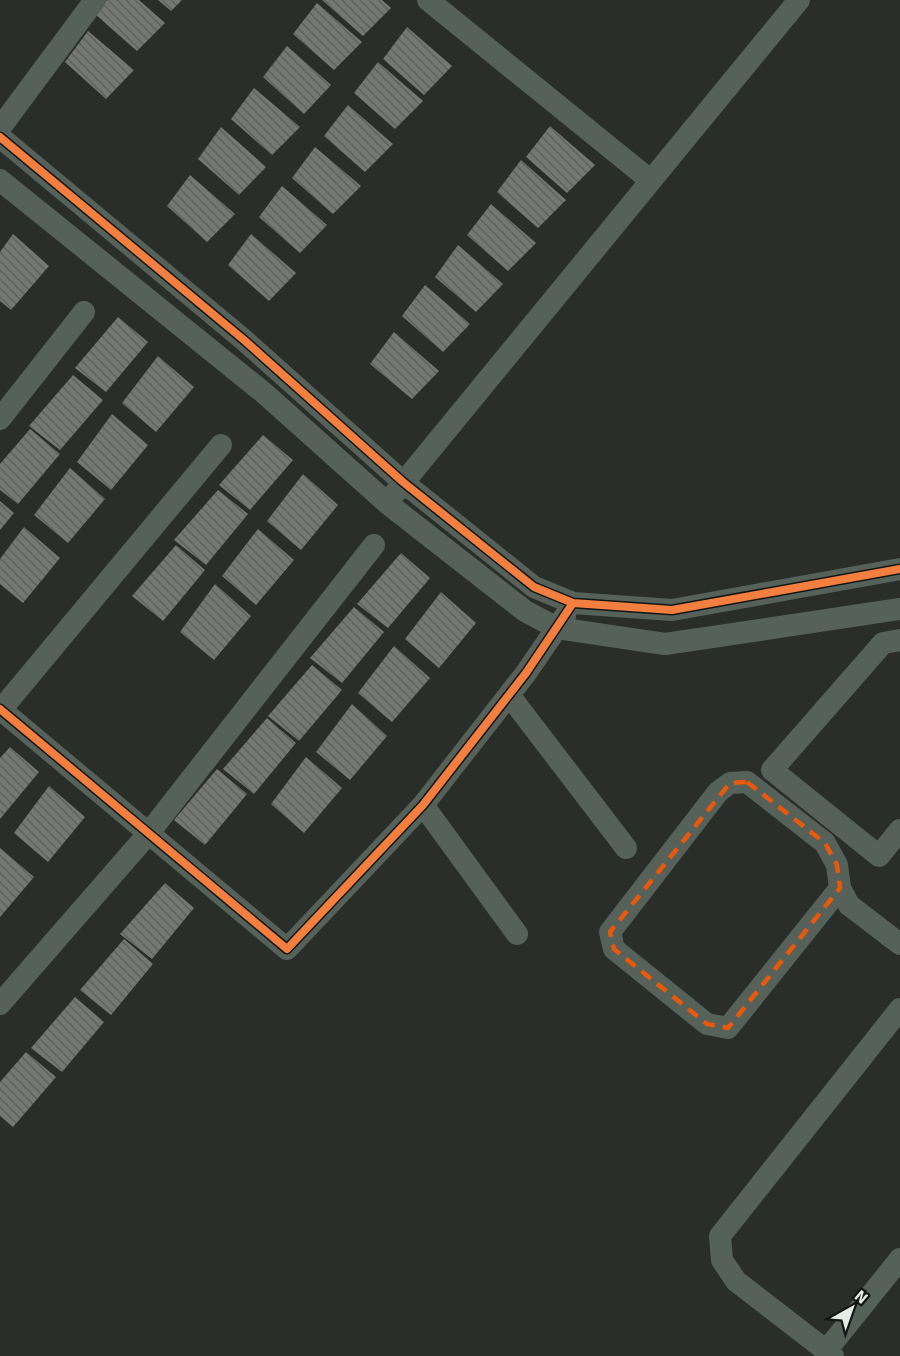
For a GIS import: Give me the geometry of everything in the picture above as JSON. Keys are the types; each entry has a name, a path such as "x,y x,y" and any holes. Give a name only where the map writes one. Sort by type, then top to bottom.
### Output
{"street":[{"path":"0,128 95,0"},
{"path":"428,0 650,180"},
{"path":"387,504 799,0"},
{"path":"0,137 244,340 403,482 534,587 573,603 672,610 900,569"},
{"path":"0,180 264,393 387,504 525,611 557,628 665,644 900,609"},
{"path":"0,419 84,312"},
{"path":"221,445 0,710 287,949 423,805 509,695 573,603"},
{"path":"0,1004 148,834 374,545"},
{"path":"894,647 772,770 879,856 900,830"},
{"path":"509,695 626,848"},
{"path":"840,888 728,1028 706,1024 614,949 610,932 718,792 730,783 747,782 825,843 837,865 840,888 849,905 900,944"},
{"path":"423,805 517,934"},
{"path":"900,1009 720,1236 722,1260 736,1281 829,1353 900,1259"}],"highlighted area":[{"path":"747,782 825,843 837,865 840,888 728,1028 707,1024 614,949 610,932 730,783"}],"building":[{"path":"107,0 139,0 165,23 137,51 96,15"},
{"path":"158,0 182,0 171,11"},
{"path":"322,0 382,0 391,8 363,36"},
{"path":"317,3 362,42 334,70 293,34"},
{"path":"407,27 452,66 424,95 383,59"},
{"path":"88,31 134,70 106,99 65,62"},
{"path":"287,46 331,85 304,114 263,77"},
{"path":"378,62 423,101 395,129 354,93"},
{"path":"254,88 300,127 272,155 231,119"},
{"path":"348,105 393,144 365,172 324,136"},
{"path":"550,126 595,165 567,193 526,157"},
{"path":"221,127 266,167 239,195 198,159"},
{"path":"315,147 361,186 333,214 292,178"},
{"path":"521,160 566,200 538,228 497,192"},
{"path":"190,175 235,214 207,242 167,206"},
{"path":"282,186 327,225 300,253 259,217"},
{"path":"491,204 536,243 508,271 467,235"},
{"path":"13,234 49,266 11,310 0,301 0,252"},
{"path":"251,234 296,273 269,301 228,265"},
{"path":"458,245 503,284 476,312 435,277"},
{"path":"425,285 470,324 443,352 402,316"},
{"path":"118,317 148,342 106,392 75,368"},
{"path":"394,332 439,371 412,399 370,364"},
{"path":"158,356 194,387 156,432 122,403"},
{"path":"73,375 103,400 60,450 29,426"},
{"path":"112,414 148,445 111,490 77,462"},
{"path":"30,429 60,454 18,504 0,490 0,464"},
{"path":"263,435 293,460 250,510 219,485"},
{"path":"70,468 105,499 68,543 34,515"},
{"path":"303,474 338,505 301,550 267,521"},
{"path":"218,490 248,514 206,565 174,540"},
{"path":"0,501 14,513 0,530"},
{"path":"24,527 60,558 23,603 0,584 0,559"},
{"path":"258,529 294,560 256,605 222,576"},
{"path":"176,545 205,570 163,621 132,596"},
{"path":"401,553 430,578 388,628 357,604"},
{"path":"215,584 251,616 214,660 180,632"},
{"path":"441,592 476,623 439,668 405,639"},
{"path":"354,607 384,632 342,683 310,658"},
{"path":"394,646 430,678 392,722 358,693"},
{"path":"312,665 342,690 299,741 268,716"},
{"path":"352,704 387,736 350,780 316,752"},
{"path":"267,718 296,743 254,794 223,769"},
{"path":"10,747 39,772 0,819 0,758"},
{"path":"306,757 342,788 304,833 271,804"},
{"path":"217,769 247,794 205,845 174,820"},
{"path":"49,786 85,817 48,862 14,833"},
{"path":"0,848 34,877 0,917"},
{"path":"165,883 194,908 152,959 120,934"},
{"path":"124,939 153,964 111,1015 80,990"},
{"path":"75,997 104,1022 62,1072 31,1048"},
{"path":"26,1052 56,1077 13,1127 0,1116 0,1082"}],"cycle path":[{"path":"0,137 244,340 403,482 534,587 573,603 672,610 900,569"},
{"path":"0,709 287,949 423,805 526,673 573,603"}]}
